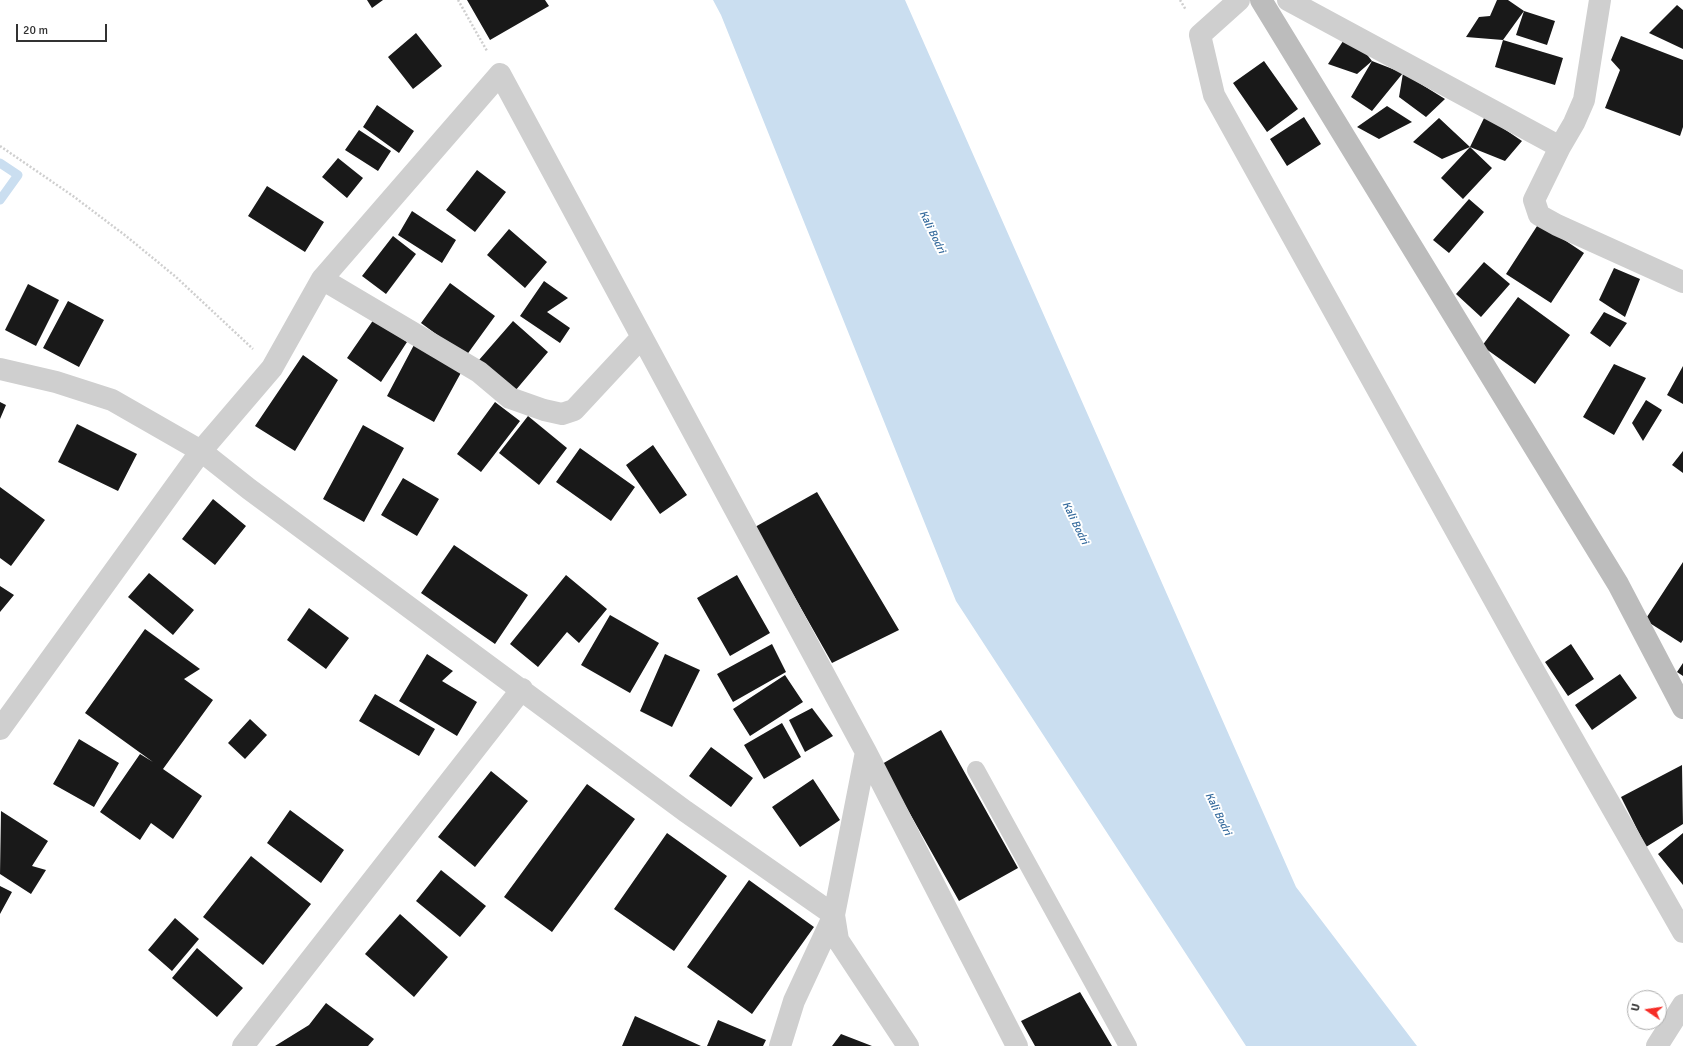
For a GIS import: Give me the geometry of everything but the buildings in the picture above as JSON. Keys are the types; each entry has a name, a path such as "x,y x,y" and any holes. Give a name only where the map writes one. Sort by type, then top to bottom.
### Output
{"street":[{"path":"1239,0 1200,35 1214,95 1518,643 1683,932"},
{"path":"1261,0 1618,584 1683,708"},
{"path":"1288,0 1560,147"},
{"path":"1600,0 1584,100 1574,123 1560,147 1534,200 1539,215 1557,225 1683,282"},
{"path":"0,729 201,451 272,368 322,279 500,74 866,752 1017,1046"},
{"path":"322,279 479,372 510,398 544,410 562,414 574,410 642,337"},
{"path":"0,369 56,382 112,400 201,451 249,489 522,689 685,811 834,915 838,940 908,1046"},
{"path":"243,1046 522,689"},
{"path":"780,1046 794,1001 834,915 866,752"},
{"path":"1657,1046 1683,1005"}],"lane":[{"path":"976,770 1128,1046"}],"path":[{"path":"458,0 500,74"},
{"path":"0,146 73,196 126,236 181,282 272,368"}],"water":[{"name":"Kali Bodri","path":"713,0 905,0 1296,887 1417,1046 1246,1046 956,601 721,15"}],"waterway":[{"path":"0,163 18,175 0,200"}]}
